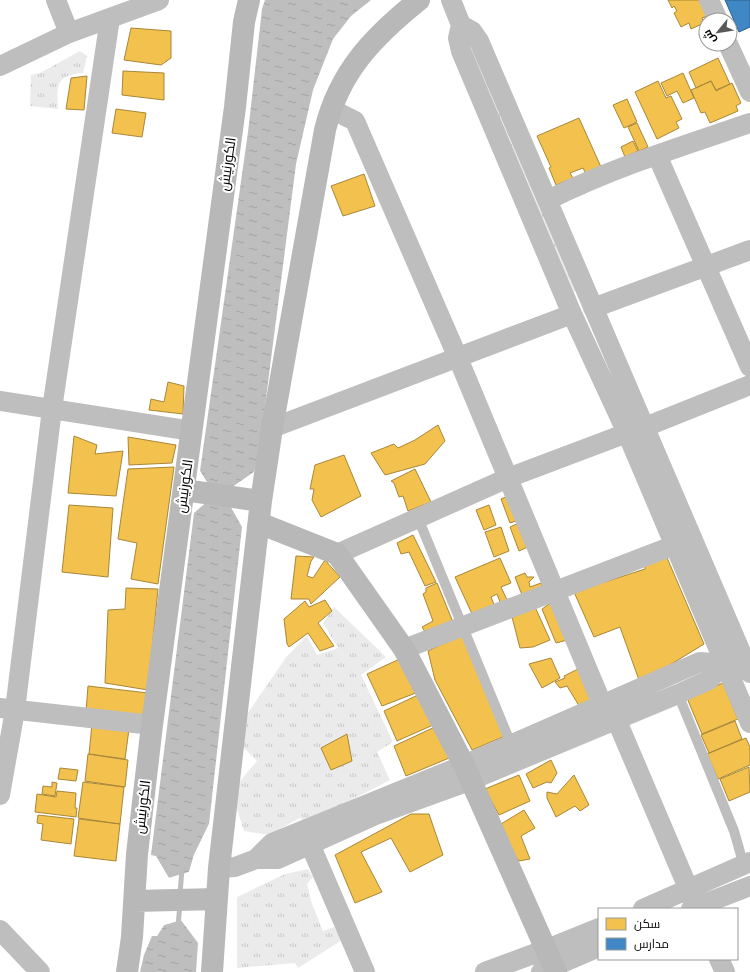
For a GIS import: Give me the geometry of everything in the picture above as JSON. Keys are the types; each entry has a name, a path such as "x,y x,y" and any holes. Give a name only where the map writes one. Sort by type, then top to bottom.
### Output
{"main road":[{"name":"الكورنيش","path":"127,972 132,937 143,901 137,854 152,725 191,491 192,431 235,107 244,22 249,0"},
{"path":"212,972 212,899 219,868 236,702 259,523 254,500 272,428 330,109 339,88 355,61 393,22 419,0"},
{"path":"191,491 254,500"},
{"path":"259,523 337,554 404,650 467,773 549,965"},
{"path":"143,901 212,899"}],"street":[{"path":"56,0 69,33"},
{"path":"0,66 69,33 158,0"},
{"path":"451,0 461,25 458,38 461,51 572,314 636,430 750,673"},
{"path":"709,0 714,12"},
{"path":"0,795 7,709 110,18"},
{"path":"461,25 472,31 479,42 593,308 675,545 742,654 750,723"},
{"path":"732,52 750,92"},
{"path":"330,109 355,121 458,358 602,704"},
{"path":"548,200 571,188 657,155 750,124"},
{"path":"657,155 750,367"},
{"path":"593,308 750,250"},
{"path":"272,428 572,314"},
{"path":"337,554 508,478 750,385"},
{"path":"0,400 192,431"},
{"path":"404,650 675,545"},
{"path":"256,859 272,843 617,721 709,680 742,654"},
{"path":"219,868 235,867 256,859 278,859 467,773 511,744 700,662 742,654"},
{"path":"7,709 152,725"},
{"path":"617,721 693,904"},
{"path":"310,844 365,972"},
{"path":"693,904 747,864"},
{"path":"653,908 693,904 750,886"},
{"path":"549,965 598,929"},
{"path":"0,930 40,972"},
{"path":"484,972 549,965 598,947"},
{"path":"719,960 725,972"}],"lane":[{"path":"418,518 511,744"},
{"path":"678,694 747,864"}],"green space":[{"path":"470,40 578,290 574,292 465,42"},
{"path":"80,51 87,56 83,73 68,76 60,82 57,93 58,109 30,106 31,75 40,73"},
{"path":"334,607 386,657 361,675 393,742 377,752 390,780 318,817 305,822 300,818 276,831 275,836 244,831 235,800 235,793 241,780 257,761 241,745 243,720 287,656 307,636 317,655 338,648 323,623"},
{"path":"308,869 313,877 307,884 312,904 323,931 334,927 342,940 298,968 295,963 237,968 237,897 285,874"}],"water":[{"path":"265,0 371,0 351,16 333,39 313,90 296,164 259,453 254,472 231,488 208,484 200,471 248,132 262,9"},
{"path":"209,500 228,502 242,527 209,824 194,855 189,872 169,878 151,855 194,513"},
{"path":"181,920 198,943 196,972 140,972 144,955 152,936 157,936 164,925"}],"pier":[{"path":"200,471 208,484 218,488 231,488 254,472 253,475 231,490 217,490 207,486 200,474"},
{"path":"209,824 209,828 196,855 191,873 168,880 151,858 151,855 156,856 169,878 189,872 194,855"},
{"path":"181,918 200,944 181,920 164,925 157,936 152,936 152,934 156,934 163,923"}],"building: سكن":[{"path":"668,0 700,0 705,12 698,12 698,26 691,29 689,23 681,27 674,13 677,11 674,6 672,8"},
{"path":"131,28 171,31 171,58 161,65 124,60"},
{"path":"718,58 730,84 716,90 711,81 696,88 689,72"},
{"path":"123,71 164,73 164,100 122,95"},
{"path":"683,73 694,98 683,103 677,91 667,96 661,83"},
{"path":"87,76 84,110 66,109 71,78"},
{"path":"658,81 666,98 671,96 682,119 676,122 679,128 657,139 635,92"},
{"path":"711,81 716,91 732,83 741,103 736,106 738,111 710,123 705,112 701,113 691,90"},
{"path":"627,99 637,122 624,128 613,105"},
{"path":"116,109 146,113 142,137 112,133"},
{"path":"579,118 601,167 586,174 583,168 570,173 573,178 556,185 549,168 551,167 537,136"},
{"path":"637,123 648,147 639,151 628,127"},
{"path":"633,141 638,151 625,157 621,147"},
{"path":"364,174 375,206 343,216 331,186"},
{"path":"168,382 184,386 183,414 149,410 151,399 164,402"},
{"path":"438,425 445,441 425,464 385,475 371,453 394,444 398,448 415,440"},
{"path":"74,436 97,445 95,454 123,451 116,496 68,493"},
{"path":"128,437 176,445 172,463 129,465"},
{"path":"344,455 361,496 321,517 312,500 314,489 310,489 315,465"},
{"path":"174,467 158,584 131,579 137,543 118,539 128,469"},
{"path":"415,469 431,502 408,511 403,496 399,497 394,483 391,481"},
{"path":"513,494 522,519 510,523 501,499"},
{"path":"69,505 113,508 108,577 62,572"},
{"path":"489,505 496,525 484,530 476,510"},
{"path":"523,521 532,545 519,551 510,527"},
{"path":"501,527 509,551 494,557 485,532"},
{"path":"413,535 436,582 425,586 409,552 401,554 397,543"},
{"path":"665,553 704,644 660,671 639,680 620,627 594,637 574,592 645,569 646,561"},
{"path":"296,556 314,557 311,561 307,576 313,578 325,560 340,577 311,604 309,599 291,599"},
{"path":"500,558 511,583 501,587 509,604 502,607 497,594 491,597 495,607 473,616 455,577"},
{"path":"525,573 527,577 534,577 529,582 530,587 541,583 545,592 524,600 515,577"},
{"path":"437,583 455,627 429,638 422,627 433,621 423,594 426,592 426,588"},
{"path":"126,588 158,589 148,690 105,683 108,610 125,609"},
{"path":"556,599 571,639 556,643 542,609"},
{"path":"325,600 332,611 318,623 334,646 320,651 308,633 289,647 287,644 284,619 305,601 309,607"},
{"path":"535,607 550,640 533,647 520,648 512,617"},
{"path":"463,634 505,736 472,750 435,680 428,651"},
{"path":"404,657 421,691 382,706 367,674"},
{"path":"551,658 560,678 542,688 529,664"},
{"path":"582,667 598,703 581,709 567,686 560,688 555,682 565,678 564,676"},
{"path":"723,683 738,719 702,734 687,698"},
{"path":"88,686 148,693 142,718 86,711"},
{"path":"420,694 433,725 397,741 384,711"},
{"path":"735,721 742,739 709,753 701,735"},
{"path":"92,724 129,729 125,759 89,754"},
{"path":"437,726 454,756 406,776 394,746"},
{"path":"347,734 352,761 331,770 321,748"},
{"path":"746,738 750,747 750,765 718,779 707,754"},
{"path":"88,754 128,760 125,787 85,781"},
{"path":"551,760 557,773 551,783 547,782 533,788 526,774"},
{"path":"749,767 750,792 729,801 720,779"},
{"path":"60,768 78,770 76,781 58,779"},
{"path":"519,775 530,801 499,815 485,789"},
{"path":"574,775 589,805 580,811 575,806 556,817 547,798 547,792 557,794"},
{"path":"52,782 57,783 55,796 42,794 43,786 52,787"},
{"path":"83,782 124,787 120,824 78,818"},
{"path":"57,791 76,793 76,817 35,812 37,794 56,797"},
{"path":"524,810 535,828 521,836 530,859 519,861 496,827"},
{"path":"411,814 429,814 443,855 410,872 391,838 361,852 382,892 355,903 335,855"},
{"path":"38,815 74,819 71,844 41,840 43,824 37,823"},
{"path":"79,819 120,824 116,861 74,856"}],"building: مدارس":[{"path":"725,0 750,0 750,27 739,32 738,12 730,12"}],"waterway":[{"path":"180,894 182,869"},
{"path":"178,926 180,904"}]}
